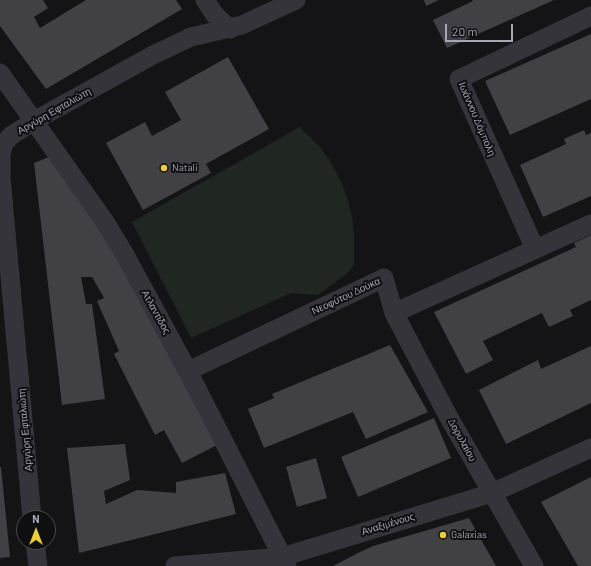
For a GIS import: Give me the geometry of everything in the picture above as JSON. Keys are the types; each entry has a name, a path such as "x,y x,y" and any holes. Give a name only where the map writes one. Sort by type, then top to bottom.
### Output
{"street":[{"path":"205,0 215,15 230,29"},
{"name":"Αργύρη Εφταλιώτη","path":"31,510 0,161 2,149 8,139 34,121 153,55 191,37 242,25 296,0"},
{"name":"Ιωάννου Δόμπολη","path":"535,249 459,79 591,16"},
{"name":"Ατλαντίδος","path":"0,72 109,228 125,255 188,371 285,561"},
{"path":"394,313 591,224"},
{"name":"Νεοφύτου Δούκα","path":"188,371 384,278 394,313"},
{"name":"Δορυλαίου","path":"394,313 447,414 534,566"},
{"name":"Αναξιμένους","path":"175,566 285,561 492,493 591,448"},
{"path":"36,550 38,566"}],"shaded area":[{"path":"300,127 319,146 329,159 341,181 352,216 354,234 354,264 349,272 318,295 291,293 191,338 132,222"}],"building":[{"path":"0,0 43,0 48,8 34,17 40,28 86,0 176,0 182,9 46,89 0,26"},
{"path":"424,0 439,0 426,6"},
{"path":"472,0 554,0 447,48 433,20 473,1"},
{"path":"591,34 591,99 510,135 485,81"},
{"path":"228,57 269,129 206,164 211,173 143,210 106,143 145,122 152,136 181,120 165,92"},
{"path":"584,130 586,135 591,133 591,196 543,217 520,165 566,144 564,139"},
{"path":"49,157 94,216 217,445 182,463 164,430 155,435 114,354 119,351 97,301 104,298 92,277 81,277 86,304 92,304 105,399 62,405 34,163"},
{"path":"591,235 591,300 570,310 573,316 549,327 542,313 483,341 493,360 466,374 434,312 576,247 574,243"},
{"path":"390,345 428,412 366,439 353,412 264,448 248,409 274,398 272,394"},
{"path":"591,346 591,403 506,444 479,390 538,360 541,369"},
{"path":"434,418 451,458 358,497 341,457"},
{"path":"125,444 130,480 104,491 106,504 137,490 176,493 176,482 225,473 236,514 79,553 67,448"},
{"path":"316,458 327,498 297,507 286,467"},
{"path":"0,467 10,557 0,558"},
{"path":"591,477 591,566 578,566 541,502"},
{"path":"469,518 496,566 333,566 373,546"}],"place":[{"name":"Natali","path":"164,168"},
{"name":"Galaxias","path":"443,535"}]}
